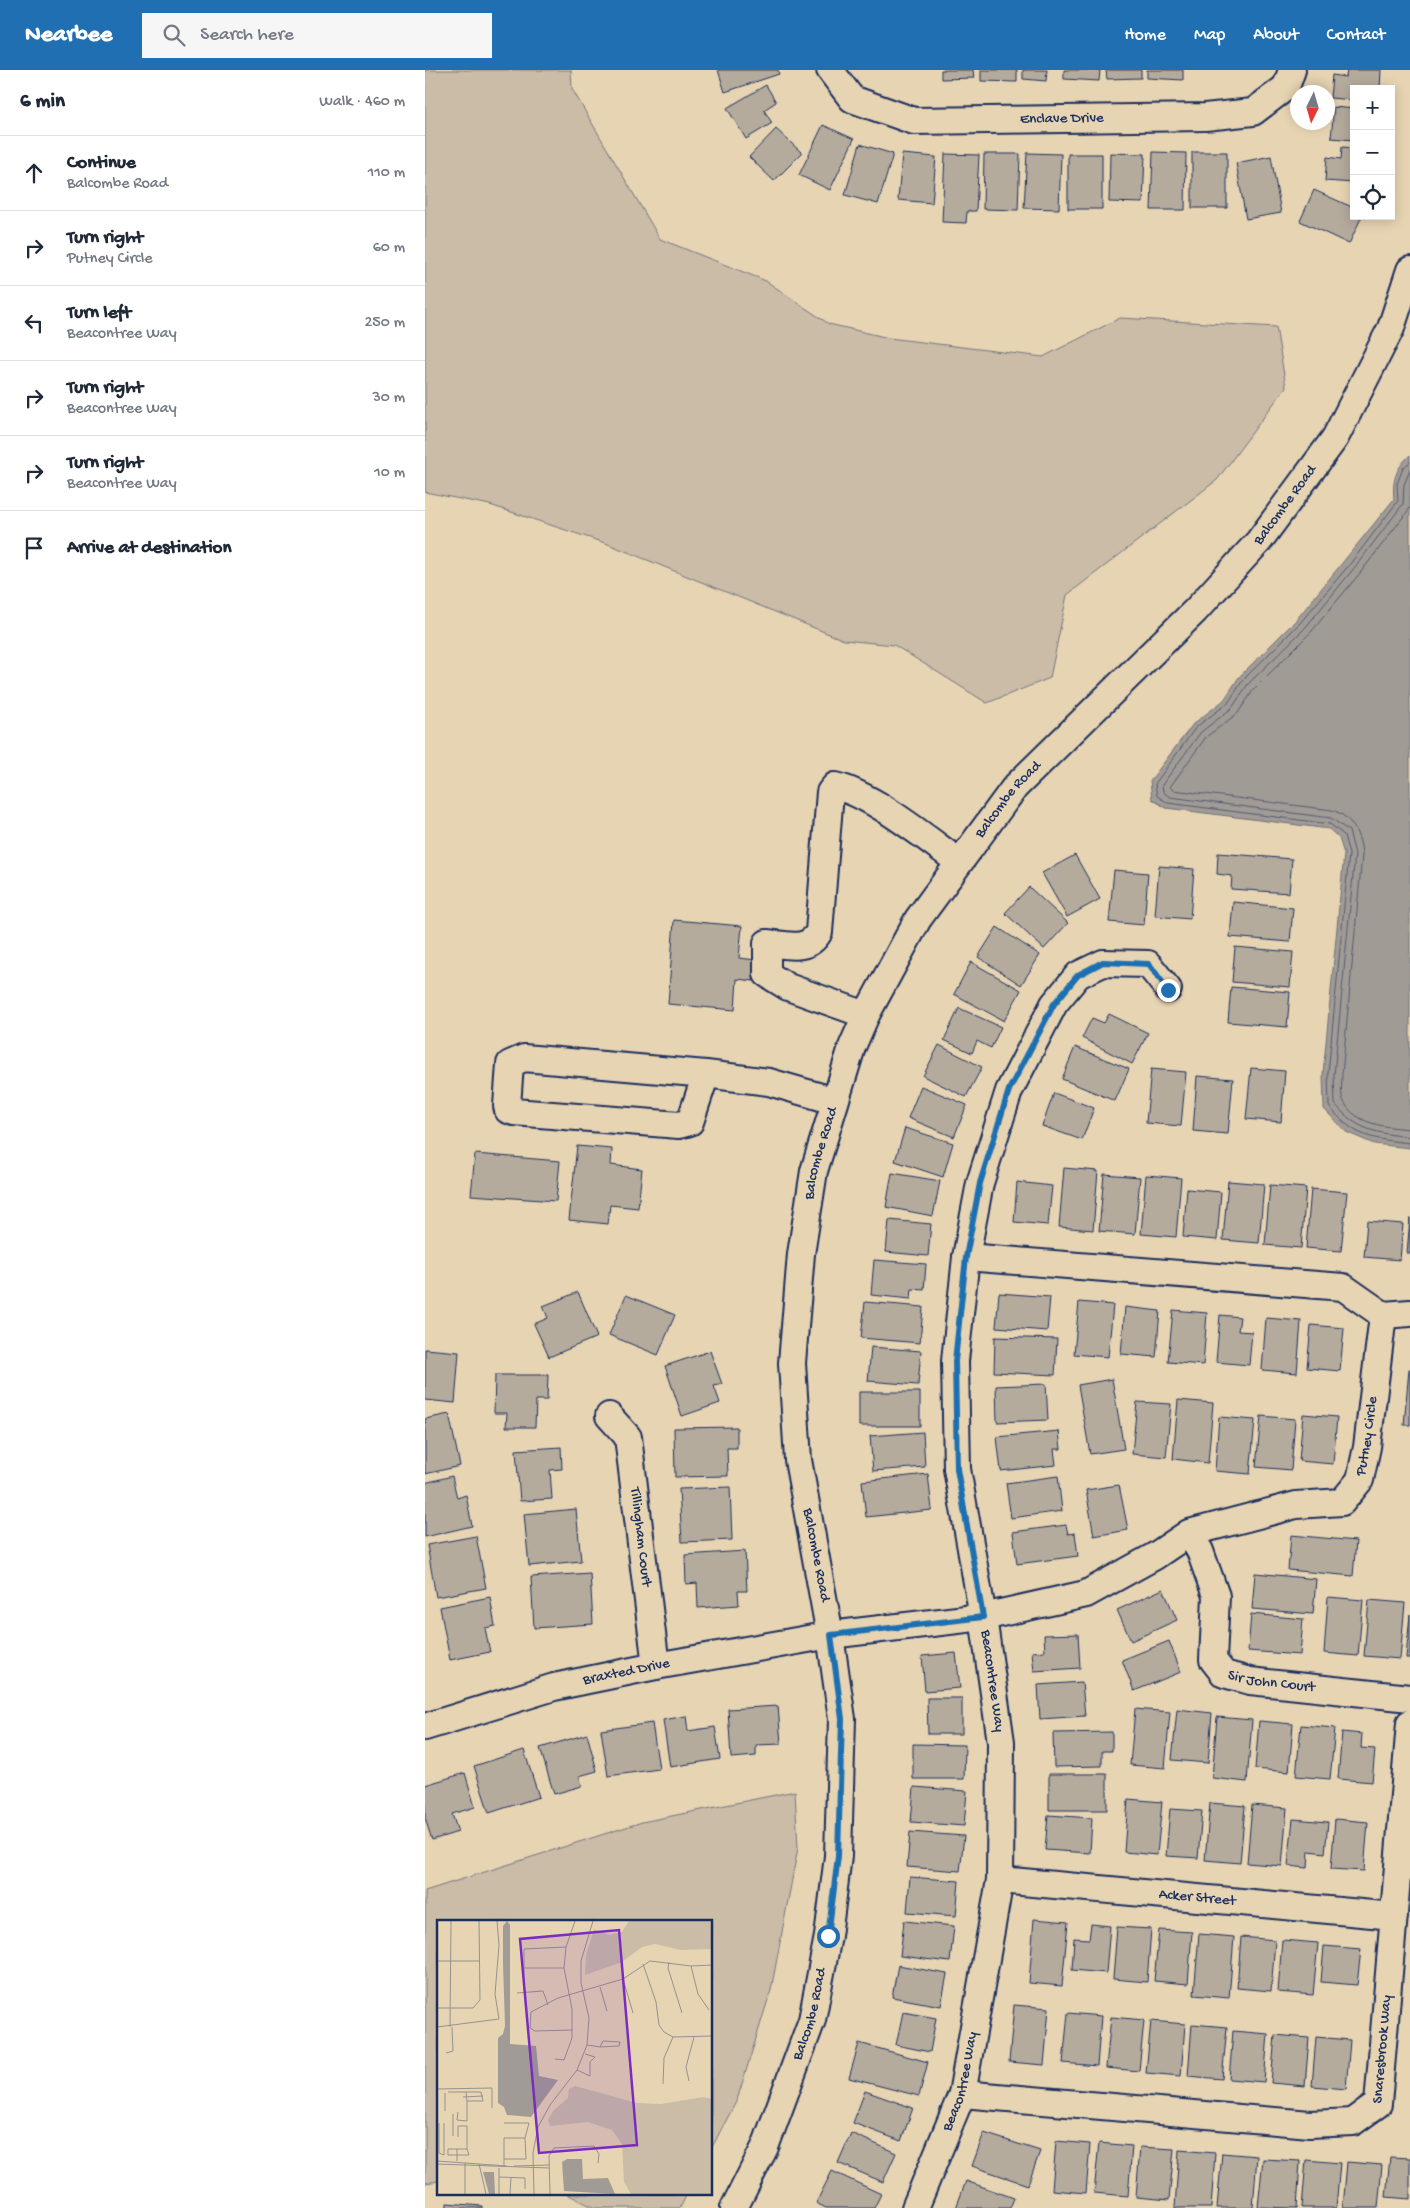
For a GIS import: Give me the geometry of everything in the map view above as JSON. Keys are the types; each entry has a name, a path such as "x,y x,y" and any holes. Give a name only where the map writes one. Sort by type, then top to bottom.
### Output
{"street":[{"name":"Enclave Drive","path":"830,70 853,99 913,121 1205,117 1253,112 1286,87 1293,70"},
{"name":"Balcombe Road","path":"734,2208 765,2147 812,2020 828,1936 838,1856 842,1719 831,1635 798,1460 793,1363 801,1254 814,1171 852,1047 866,1015 918,919 1015,787 1195,611 1259,541 1335,438 1391,328 1410,270"},
{"path":"866,1015 788,987 767,974 767,943 802,946 814,942 819,932 830,792 835,786 850,789 906,824 959,862"},
{"name":"Beacontree Way","path":"915,2208 962,2094 1000,1880 1001,1742 983,1617 957,1469 955,1361 966,1257 980,1183 1009,1090 1054,1004 1078,975 1103,962 1149,964 1168,990"},
{"path":"706,1074 694,1115 690,1122 679,1126 514,1112 508,1110 507,1106 510,1064 524,1058 706,1074 769,1082 835,1100"},
{"path":"966,1257 1343,1287 1383,1315 1410,1313"},
{"name":"Putney Circle","path":"831,1635 983,1617 1086,1594 1155,1556 1189,1533 1296,1504 1342,1502 1360,1480 1367,1447 1383,1315"},
{"name":"Tillingham Court","path":"609,1416 628,1437 656,1666"},
{"name":"Sir John Court","path":"1189,1533 1200,1550 1216,1596 1213,1660 1224,1674 1249,1681 1410,1698"},
{"name":"Braxted Drive","path":"425,1727 554,1687 656,1666 831,1635"},
{"name":"Snaresbrook Way","path":"962,2094 1310,2124 1353,2122 1378,2104 1410,1723"},
{"name":"Acker Street","path":"1000,1880 1394,1916"}],"shaded area":[{"path":"425,70 571,70 572,89 660,239 766,281 829,324 889,338 1043,357 1120,318 1276,327 1286,387 1217,480 1067,595 1050,678 987,703 894,645 844,640 608,544 490,505 425,492"},
{"path":"795,1791 798,1848 771,1990 737,2100 713,2145 713,1920 437,1920 437,2181 425,2183 425,1891 642,1822"},
{"path":"571,2196 686,2196 680,2208 595,2208"}],"water":[{"path":"1410,455 1410,1148 1374,1144 1346,1132 1324,1109 1323,1074 1344,854 1339,838 1329,829 1166,808 1152,799 1150,781 1193,724 1224,700 1239,677 1296,620 1394,499 1394,480 1401,465"}],"building":[{"path":"718,70 778,70 779,74 725,92"},
{"path":"941,70 973,70 974,78 941,79"},
{"path":"981,70 1017,70 1017,82 981,81"},
{"path":"1023,70 1047,70 1046,81 1023,79"},
{"path":"1064,70 1100,70 1099,81 1064,79"},
{"path":"1106,70 1141,70 1141,78 1107,79"},
{"path":"1147,70 1183,70 1183,80 1147,78"},
{"path":"1347,70 1381,70 1380,85 1350,85 1350,100 1335,98 1335,85 1331,85 1332,75 1346,77"},
{"path":"766,85 776,102 764,110 772,123 746,139 727,108"},
{"path":"1335,107 1350,109 1350,140 1331,138 1332,130 1335,130"},
{"path":"823,125 854,139 830,190 799,175"},
{"path":"776,129 802,153 774,181 749,157"},
{"path":"860,144 893,154 878,204 845,195"},
{"path":"1342,147 1350,148 1350,183 1325,181 1327,157 1341,159"},
{"path":"1153,152 1186,153 1185,210 1151,210"},
{"path":"1192,152 1227,152 1227,208 1192,208"},
{"path":"1027,153 1061,154 1059,209 1024,208"},
{"path":"1110,153 1145,154 1143,203 1109,202"},
{"path":"902,154 936,157 932,203 898,200"},
{"path":"945,154 979,155 976,211 967,211 966,223 942,222"},
{"path":"984,154 1020,154 1018,210 983,209"},
{"path":"1068,154 1102,154 1102,209 1068,209"},
{"path":"1271,156 1281,213 1246,219 1236,163"},
{"path":"1314,190 1350,206 1350,220 1360,220 1349,244 1300,221"},
{"path":"1218,853 1292,859 1289,893 1231,889 1232,876 1217,874"},
{"path":"1075,855 1100,899 1067,917 1042,873"},
{"path":"1159,866 1194,869 1190,919 1155,916"},
{"path":"1114,870 1148,873 1144,925 1109,922"},
{"path":"1029,887 1068,923 1044,949 1005,913"},
{"path":"1233,902 1293,908 1290,942 1230,937"},
{"path":"674,920 742,926 739,958 756,960 754,981 737,979 735,1010 668,1004"},
{"path":"997,927 1040,955 1021,985 978,957"},
{"path":"1235,947 1293,952 1290,987 1232,982"},
{"path":"971,962 1021,990 1004,1021 954,994"},
{"path":"1231,987 1290,992 1287,1027 1228,1022"},
{"path":"959,1008 1001,1027 991,1048 977,1041 972,1053 944,1040"},
{"path":"1109,1014 1148,1033 1132,1064 1082,1038 1092,1018 1104,1023"},
{"path":"939,1045 982,1067 966,1097 923,1076"},
{"path":"1075,1047 1129,1069 1115,1101 1062,1079"},
{"path":"1251,1068 1285,1071 1281,1122 1246,1119"},
{"path":"1151,1069 1186,1072 1181,1126 1146,1123"},
{"path":"1197,1076 1233,1079 1228,1134 1193,1131"},
{"path":"921,1086 967,1105 954,1137 908,1118"},
{"path":"1054,1093 1094,1108 1082,1140 1042,1126"},
{"path":"905,1128 953,1143 943,1177 895,1161"},
{"path":"577,1146 612,1149 611,1165 642,1169 638,1208 610,1205 608,1224 569,1220"},
{"path":"475,1154 560,1161 556,1201 471,1195"},
{"path":"1064,1168 1098,1171 1093,1230 1059,1227"},
{"path":"892,1173 940,1181 933,1216 886,1207"},
{"path":"1104,1174 1140,1177 1135,1234 1099,1231"},
{"path":"1146,1175 1181,1178 1176,1237 1141,1234"},
{"path":"1228,1181 1264,1184 1259,1243 1223,1240"},
{"path":"1017,1182 1052,1186 1048,1225 1014,1222"},
{"path":"1270,1185 1306,1188 1301,1248 1265,1245"},
{"path":"1187,1189 1221,1192 1217,1240 1183,1237"},
{"path":"1311,1189 1347,1192 1341,1251 1306,1248"},
{"path":"1410,1218 1410,1253 1407,1253"},
{"path":"889,1220 931,1224 928,1256 886,1252"},
{"path":"1367,1221 1403,1224 1400,1260 1364,1257"},
{"path":"874,1260 926,1264 924,1290 912,1289 911,1299 871,1295"},
{"path":"578,1292 597,1337 549,1357 534,1324 548,1318 543,1306"},
{"path":"999,1293 1050,1297 1047,1331 996,1327"},
{"path":"626,1295 675,1315 658,1355 609,1335"},
{"path":"865,1302 923,1307 920,1343 861,1338"},
{"path":"1079,1302 1113,1305 1108,1357 1074,1354"},
{"path":"1125,1307 1160,1311 1156,1357 1121,1354"},
{"path":"1173,1310 1207,1313 1203,1365 1168,1362"},
{"path":"1220,1315 1240,1317 1238,1331 1252,1332 1249,1365 1216,1362"},
{"path":"1266,1318 1301,1321 1297,1373 1262,1370"},
{"path":"1311,1325 1344,1328 1340,1371 1307,1368"},
{"path":"995,1337 1057,1339 1055,1375 994,1372"},
{"path":"871,1347 921,1351 918,1385 868,1381"},
{"path":"425,1349 459,1352 455,1403 425,1400"},
{"path":"710,1351 722,1384 714,1386 720,1403 682,1416 665,1366"},
{"path":"1409,1369 1410,1425 1404,1425"},
{"path":"495,1375 548,1375 547,1400 536,1400 535,1427 506,1427 507,1413 494,1413"},
{"path":"1112,1379 1124,1449 1090,1454 1078,1385"},
{"path":"1046,1384 1048,1420 997,1422 996,1386"},
{"path":"859,1392 920,1392 920,1426 859,1426"},
{"path":"1178,1400 1213,1403 1208,1463 1173,1459"},
{"path":"1137,1402 1171,1404 1166,1457 1132,1454"},
{"path":"449,1414 460,1466 425,1474 425,1419"},
{"path":"1303,1414 1337,1417 1333,1464 1299,1461"},
{"path":"1261,1416 1295,1419 1291,1470 1256,1467"},
{"path":"1219,1417 1255,1420 1250,1474 1215,1471"},
{"path":"737,1427 737,1448 727,1448 728,1476 675,1477 674,1428"},
{"path":"1059,1431 1061,1449 1054,1449 1056,1465 1001,1471 997,1437"},
{"path":"923,1432 925,1467 873,1471 870,1436"},
{"path":"561,1447 562,1469 550,1470 552,1499 520,1501 516,1450"},
{"path":"928,1474 932,1510 866,1517 862,1481"},
{"path":"452,1476 457,1498 466,1495 472,1526 425,1537 425,1483"},
{"path":"1058,1476 1062,1511 1011,1518 1006,1483"},
{"path":"1119,1485 1128,1530 1094,1536 1086,1490"},
{"path":"730,1487 732,1540 682,1542 679,1489"},
{"path":"576,1509 581,1561 529,1566 524,1514"},
{"path":"1066,1525 1068,1534 1075,1533 1078,1556 1017,1564 1013,1532"},
{"path":"1291,1535 1356,1541 1353,1576 1288,1570"},
{"path":"476,1536 486,1588 436,1597 427,1545"},
{"path":"745,1551 747,1591 738,1591 739,1605 698,1608 697,1583 686,1584 685,1555"},
{"path":"590,1573 593,1624 534,1628 531,1577"},
{"path":"1255,1573 1316,1579 1313,1614 1252,1609"},
{"path":"1163,1589 1177,1620 1131,1641 1117,1610"},
{"path":"490,1597 495,1626 485,1628 490,1652 450,1660 440,1607"},
{"path":"1328,1597 1363,1600 1358,1656 1324,1653"},
{"path":"1369,1600 1405,1603 1400,1659 1364,1656"},
{"path":"1251,1614 1303,1619 1300,1655 1248,1651"},
{"path":"1410,1614 1410,1658 1406,1658"},
{"path":"1078,1634 1080,1668 1034,1671 1032,1652 1045,1651 1044,1635"},
{"path":"1169,1641 1181,1672 1134,1691 1122,1660"},
{"path":"956,1653 960,1688 925,1691 922,1656"},
{"path":"1082,1682 1085,1716 1040,1719 1038,1685"},
{"path":"927,1698 962,1698 962,1734 928,1734"},
{"path":"778,1706 781,1744 756,1745 756,1756 731,1758 728,1709"},
{"path":"1135,1709 1170,1712 1165,1768 1130,1765"},
{"path":"1177,1709 1212,1713 1208,1763 1172,1760"},
{"path":"686,1716 688,1731 715,1727 720,1759 670,1767 663,1720"},
{"path":"1217,1717 1252,1720 1247,1782 1212,1778"},
{"path":"1259,1721 1293,1724 1289,1772 1255,1769"},
{"path":"652,1723 659,1769 608,1776 601,1730"},
{"path":"1301,1725 1335,1728 1330,1779 1296,1776"},
{"path":"1112,1732 1112,1751 1102,1751 1102,1766 1054,1767 1053,1733"},
{"path":"1342,1732 1362,1734 1361,1748 1375,1749 1372,1782 1338,1779"},
{"path":"587,1734 597,1771 579,1776 582,1786 554,1794 540,1748"},
{"path":"913,1744 965,1745 964,1779 913,1779"},
{"path":"524,1750 539,1797 489,1813 474,1766"},
{"path":"465,1773 475,1807 452,1814 458,1832 432,1840 425,1818 425,1785"},
{"path":"1049,1774 1107,1774 1107,1810 1049,1810"},
{"path":"914,1787 967,1791 964,1826 911,1822"},
{"path":"1128,1799 1162,1802 1157,1855 1124,1852"},
{"path":"1210,1803 1245,1806 1240,1863 1205,1860"},
{"path":"1252,1805 1287,1808 1282,1866 1247,1863"},
{"path":"1170,1809 1202,1811 1198,1858 1166,1856"},
{"path":"1048,1815 1092,1818 1090,1853 1045,1850"},
{"path":"1293,1819 1328,1822 1325,1853 1309,1851 1308,1868 1288,1866"},
{"path":"1335,1819 1368,1822 1364,1871 1331,1869"},
{"path":"910,1832 964,1836 960,1871 907,1867"},
{"path":"910,1877 959,1881 956,1916 907,1912"},
{"path":"1034,1919 1068,1922 1062,1986 1029,1983"},
{"path":"904,1921 954,1926 950,1962 900,1956"},
{"path":"1091,1924 1110,1926 1106,1973 1072,1970 1074,1938 1089,1939"},
{"path":"1117,1927 1151,1929 1147,1982 1113,1979"},
{"path":"1159,1930 1192,1932 1188,1984 1154,1981"},
{"path":"1199,1934 1234,1937 1229,1998 1194,1995"},
{"path":"1241,1937 1275,1940 1271,1991 1237,1988"},
{"path":"1282,1940 1318,1943 1313,1995 1278,1992"},
{"path":"1324,1946 1361,1949 1357,1985 1321,1982"},
{"path":"898,1965 947,1974 941,2006 892,1997"},
{"path":"1014,2005 1049,2008 1044,2065 1009,2062"},
{"path":"903,2012 936,2018 930,2052 896,2045"},
{"path":"1068,2013 1101,2016 1097,2066 1063,2063"},
{"path":"1111,2017 1144,2020 1139,2071 1106,2068"},
{"path":"1151,2021 1185,2024 1181,2076 1146,2073"},
{"path":"1192,2024 1227,2027 1222,2079 1188,2076"},
{"path":"1233,2031 1268,2034 1264,2082 1229,2079"},
{"path":"1275,2035 1309,2038 1305,2086 1271,2083"},
{"path":"1316,2037 1350,2040 1346,2089 1312,2086"},
{"path":"859,2043 928,2062 919,2096 849,2078"},
{"path":"865,2091 913,2108 901,2141 853,2123"},
{"path":"851,2133 896,2153 883,2182 838,2163"},
{"path":"984,2133 1040,2151 1028,2185 972,2166"},
{"path":"1056,2141 1090,2144 1086,2193 1052,2190"},
{"path":"1099,2143 1132,2146 1128,2196 1094,2193"},
{"path":"1140,2147 1174,2149 1169,2200 1136,2197"},
{"path":"1179,2150 1215,2153 1211,2208 1175,2208"},
{"path":"1222,2153 1257,2156 1253,2208 1217,2208"},
{"path":"1390,2157 1410,2158 1410,2199 1386,2197"},
{"path":"1263,2159 1300,2161 1297,2208 1258,2207"},
{"path":"1306,2160 1340,2163 1336,2208 1302,2208"},
{"path":"1347,2162 1382,2165 1378,2208 1343,2208"},
{"path":"832,2171 881,2194 874,2208 826,2208 816,2203"},
{"path":"966,2181 1014,2198 1010,2208 956,2208"},
{"path":"447,2203 482,2206 482,2208 447,2208"}],"route":[{"path":"828,1936 838,1856 842,1719 831,1635 983,1617 957,1469 955,1361 966,1257 980,1183 1009,1090 1054,1004 1078,975 1103,962 1149,964 1168,990"}]}
